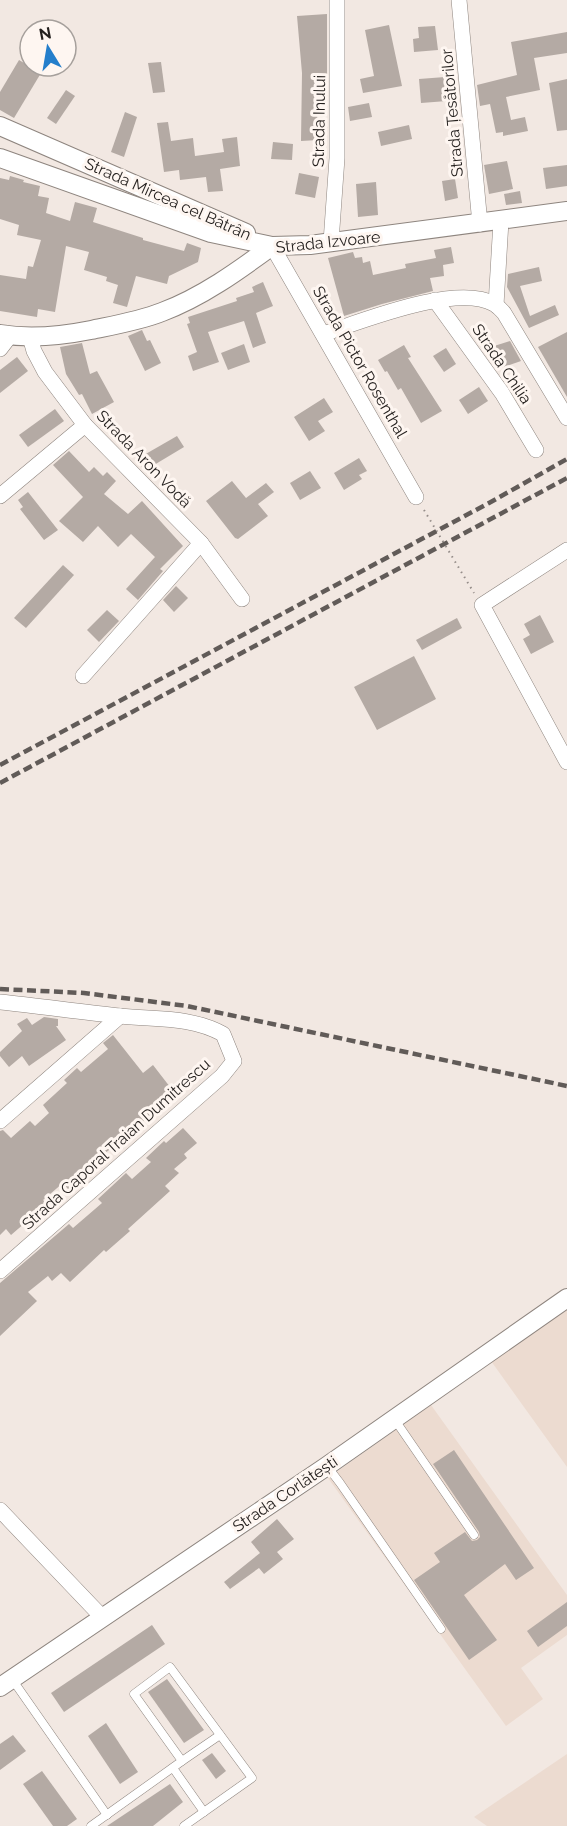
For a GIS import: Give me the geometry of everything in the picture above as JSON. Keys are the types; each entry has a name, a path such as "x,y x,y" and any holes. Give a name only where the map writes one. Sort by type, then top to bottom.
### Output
{"street":[{"name":"Strada Inului","path":"331,242 337,158 337,0"},
{"name":"Strada Țesătorilor","path":"459,0 480,224"},
{"name":"Strada Mircea cel Bătrân","path":"0,126 272,246"},
{"name":"Strada Mircea cel Bătrân","path":"0,158 211,233 272,246"},
{"name":"Strada Izvoare","path":"3,339 79,332 130,322 162,312 189,300 234,273 272,246 331,242 567,211"},
{"path":"496,305 501,221"},
{"name":"Strada Pictor Rosenthal","path":"272,246 416,497"},
{"path":"323,334 435,300 470,298 484,300 496,305 504,313 567,418"},
{"name":"Strada Chilia","path":"435,300 502,393 536,450"},
{"name":"Strada Aron Vodă","path":"30,337 34,351 45,372 86,425 201,543 242,599"},
{"path":"0,496 86,425"},
{"path":"83,676 201,543"},
{"path":"567,550 482,605 567,762"},
{"path":"0,1002 120,1016"},
{"path":"0,1121 120,1016"},
{"name":"Strada Caporal Traian Dumitrescu","path":"0,1271 222,1076 234,1060 223,1034 206,1024 120,1016"},
{"name":"Strada Corlătești","path":"6,1683 327,1466 567,1299"},
{"path":"0,1510 103,1618"}],"lane":[{"path":"394,1418 474,1535"},
{"path":"327,1466 441,1629"},
{"path":"182,1761 134,1694 170,1667 252,1778 184,1826"},
{"path":"6,1683 106,1815"},
{"path":"91,1826 220,1735"},
{"path":"173,1768 204,1812"}],"path":[{"path":"416,497 482,605"}],"shaded area":[{"path":"567,1307 567,1467 491,1361"},
{"path":"431,1405 567,1595 567,1635 521,1668 543,1699 506,1726 328,1478"},
{"path":"567,1754 567,1826 487,1826 474,1817"}],"building":[{"path":"327,14 327,106 317,106 318,140 301,141 302,73 297,16"},
{"path":"389,25 402,86 363,93 360,79 374,76 365,30"},
{"path":"435,26 438,50 414,52 413,39 419,38 418,27"},
{"path":"567,32 567,53 534,58 540,90 506,97 511,120 525,117 528,131 503,136 503,132 496,133 490,104 480,106 477,85 517,75 511,42"},
{"path":"18,62 18,78 38,78 14,118 0,110 0,92"},
{"path":"161,62 165,92 153,93 148,63"},
{"path":"445,77 447,101 421,103 419,79"},
{"path":"567,79 567,130 557,131 549,83"},
{"path":"66,90 75,96 56,124 47,118"},
{"path":"369,103 372,117 350,121 348,107"},
{"path":"125,112 137,117 124,157 111,152"},
{"path":"168,122 171,141 193,138 195,156 224,152 222,139 237,137 240,166 220,169 223,191 208,192 206,177 180,180 179,170 164,172 157,123"},
{"path":"409,125 412,139 381,146 378,132"},
{"path":"273,142 293,144 292,160 271,159"},
{"path":"507,161 513,189 489,194 484,165"},
{"path":"567,165 567,186 546,189 543,168"},
{"path":"299,173 319,177 315,198 295,194"},
{"path":"10,176 40,186 38,196 49,198 46,213 70,221 75,202 97,208 93,222 143,238 143,240 184,251 187,243 201,248 198,262 169,276 167,284 136,276 127,307 113,303 118,285 106,281 107,277 84,270 89,252 66,246 55,312 38,309 37,317 0,311 0,275 26,279 28,266 33,267 41,240 17,235 19,225 0,219 0,178 9,180"},
{"path":"455,179 458,198 445,201 442,181"},
{"path":"376,182 378,215 358,217 356,184"},
{"path":"520,191 522,203 506,205 504,194"},
{"path":"451,247 454,263 443,265 444,276 430,278 433,291 344,316 328,258 353,252 355,258 362,257 363,263 370,261 373,275 406,268 405,264 436,258 434,250"},
{"path":"539,267 542,281 520,286 530,316 555,305 559,315 529,328 507,287 508,274"},
{"path":"263,282 273,306 256,313 266,343 253,348 244,321 208,332 219,362 193,371 188,356 197,352 187,324 190,323 188,317 237,301 236,298 254,292 252,287"},
{"path":"142,330 147,341 150,340 161,363 145,371 128,336"},
{"path":"567,332 567,397 538,347"},
{"path":"510,341 521,361 498,369 491,347"},
{"path":"82,343 90,374 97,371 114,402 92,414 82,394 79,395 66,374 60,347"},
{"path":"244,344 250,362 228,370 221,353"},
{"path":"404,345 411,357 408,358 442,411 421,423 401,388 398,390 378,360"},
{"path":"446,348 456,364 444,372 433,356"},
{"path":"17,357 28,371 0,393 0,370"},
{"path":"479,387 488,401 468,414 459,400"},
{"path":"324,398 333,412 318,421 325,431 309,441 294,417"},
{"path":"55,409 64,421 28,447 19,435"},
{"path":"177,436 184,447 144,471 137,459"},
{"path":"69,451 89,472 94,467 103,476 107,472 116,481 104,494 128,514 142,501 183,546 160,569 163,571 138,600 126,589 155,557 131,534 118,547 98,526 83,542 59,521 83,497 53,465"},
{"path":"359,458 367,471 359,475 362,479 344,490 334,473"},
{"path":"310,471 321,488 300,500 290,483"},
{"path":"232,481 246,498 266,483 274,492 258,504 268,516 238,539 206,501"},
{"path":"28,492 58,530 44,540 20,509 23,507 18,500"},
{"path":"63,565 74,575 26,628 14,618"},
{"path":"176,586 188,598 174,612 163,600"},
{"path":"107,610 119,621 99,642 87,630"},
{"path":"540,615 554,642 531,654 523,639 530,635 524,624"},
{"path":"457,618 462,628 422,650 416,640"},
{"path":"414,656 436,699 377,730 354,687"},
{"path":"44,1017 58,1019 58,1026 56,1026 66,1040 29,1066 22,1056 9,1067 0,1056 0,1052 22,1031 17,1024 27,1018 32,1025"},
{"path":"113,1035 143,1073 153,1065 177,1096 159,1115 155,1111 136,1130 82,1172 85,1175 68,1189 63,1183 43,1200 47,1204 11,1235 6,1229 0,1235 0,1131 3,1130 11,1138 30,1121 35,1126 49,1113 43,1105 67,1083 64,1080 77,1068 81,1072 108,1049 103,1043"},
{"path":"183,1128 197,1143 184,1154 187,1158 174,1169 179,1173 165,1186 170,1191 128,1229 130,1231 106,1252 104,1250 70,1282 61,1273 52,1281 48,1276 28,1292 37,1301 0,1336 0,1283 69,1224 73,1228 102,1203 98,1199 126,1173 132,1179 151,1162 146,1158 164,1141 166,1143"},
{"path":"454,1450 534,1568 516,1580 505,1564 464,1595 497,1640 469,1660 414,1580 440,1562 434,1553 465,1532 472,1541 480,1537 479,1532 433,1464"},
{"path":"277,1519 294,1539 277,1552 283,1559 264,1574 259,1568 230,1589 224,1582 260,1553 251,1542"},
{"path":"567,1602 567,1626 538,1647 527,1631"},
{"path":"152,1625 165,1644 64,1712 51,1693"},
{"path":"167,1679 204,1730 184,1743 148,1692"},
{"path":"106,1723 138,1772 120,1784 88,1736"},
{"path":"13,1735 26,1751 0,1770 0,1744"},
{"path":"212,1753 226,1771 216,1779 202,1760"},
{"path":"42,1771 77,1819 67,1826 53,1826 23,1784"},
{"path":"170,1784 183,1802 153,1826 107,1826"}],"railway":[{"path":"0,765 567,459"},
{"path":"0,783 567,478"},
{"path":"0,989 84,993 187,1006 567,1086"}]}
